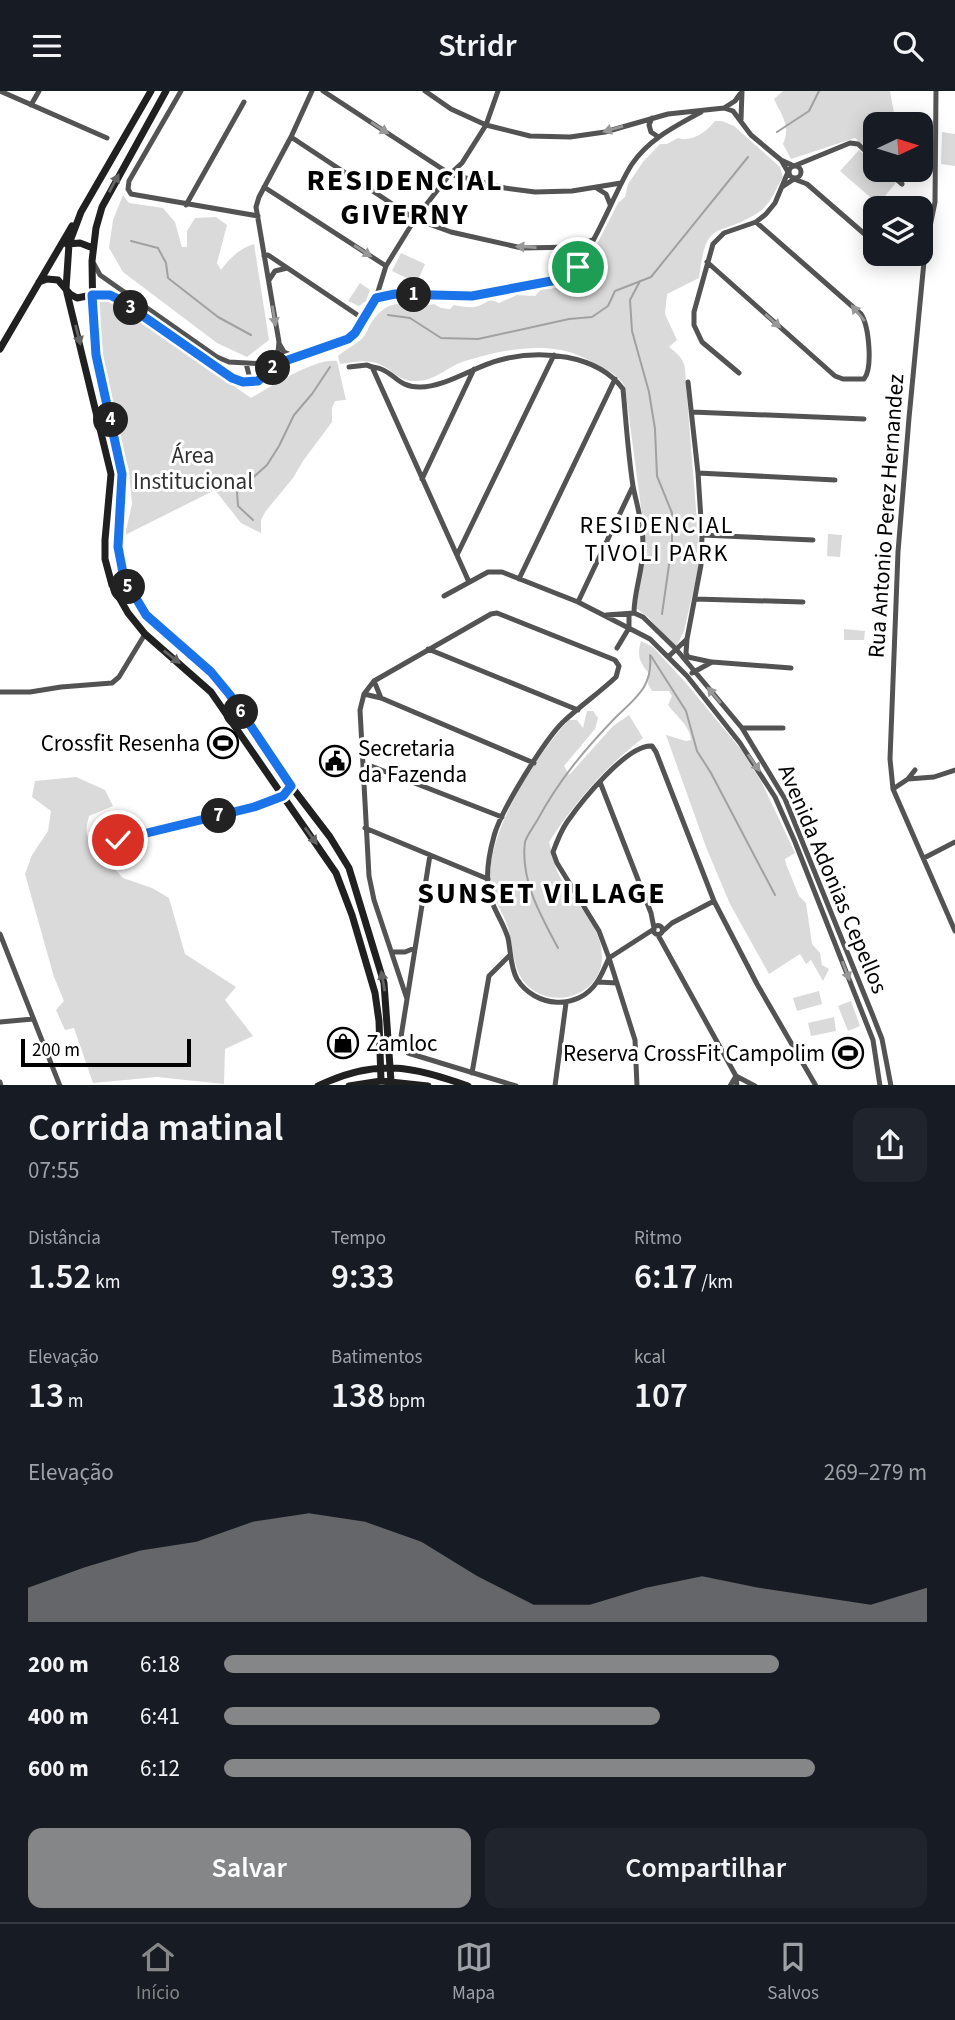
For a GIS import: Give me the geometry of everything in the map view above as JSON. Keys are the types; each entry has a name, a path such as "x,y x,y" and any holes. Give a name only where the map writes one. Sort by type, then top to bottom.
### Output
{"main road":[{"path":"0,349 151,91"},
{"path":"166,91 102,207 93,248 92,295 96,355 120,455 122,474 118,547 124,578 146,615 211,672 230,695 349,868 384,983 391,1081"},
{"path":"81,212 69,244 66,289 111,474 105,559 112,585 128,613 145,634 211,692 336,873 375,993 381,1081"},
{"path":"55,254 69,244 80,243 93,248"},
{"path":"38,282 53,279 61,282 77,298 92,295"},
{"path":"156,644 164,632"},
{"path":"390,1049 395,1059 412,1068 465,1085"},
{"path":"319,1085 344,1074 380,1067 412,1068"},
{"path":"355,1085 381,1081 421,1085"}],"street":[{"path":"0,91 107,138"},
{"path":"31,105 39,91"},
{"path":"181,91 137,166 128,189 131,194 258,216"},
{"path":"92,261 100,275 217,357 229,362 272,362 277,350 257,202 312,91"},
{"path":"323,91 450,174 505,188 535,192 595,188 621,183"},
{"path":"425,91 452,109 486,125 530,136 569,137 606,132 655,116 724,108 737,110"},
{"path":"284,367 327,345 348,339 355,333 376,298 386,266 415,219 450,174 462,163 486,125 498,91"},
{"path":"724,108 735,101 741,91"},
{"path":"741,91 737,110 742,123 751,135 781,160 798,167 807,184"},
{"name":"Rua Antonio Perez Hernandez","path":"936,91 935,202 918,305 898,552 890,722 891,775 894,789 955,931"},
{"path":"186,205 244,102"},
{"path":"376,298 395,294 472,296 562,279 575,269 632,165 657,136 703,111"},
{"path":"668,114 673,121 673,127"},
{"path":"655,116 649,125 653,135 657,136"},
{"path":"291,137 415,219 450,232 522,248 582,246 592,240"},
{"path":"739,373 702,342 696,331 694,312 713,244 717,238 731,230 756,222 775,203 788,172 794,166 854,143 863,150"},
{"path":"781,160 790,177 807,184 863,233"},
{"path":"782,187 799,177 809,160"},
{"path":"264,187 386,266"},
{"path":"595,188 606,194 610,204"},
{"path":"707,262 835,376 861,380 866,377 869,365 864,317 756,222"},
{"path":"564,247 574,255 575,269"},
{"path":"264,256 268,255 362,318"},
{"path":"269,280 275,271 287,268"},
{"path":"704,280 712,274 722,275"},
{"path":"92,295 110,295 120,300 232,378 245,382 258,381 274,373"},
{"path":"277,350 297,357"},
{"path":"258,381 275,366 313,352"},
{"path":"373,369 381,369 395,380 419,387 434,385 500,359 523,355 554,355 577,359 615,379 622,389 643,545 641,573 629,614 629,628 617,648"},
{"path":"457,555 554,355"},
{"path":"245,363 249,375 245,382"},
{"path":"349,367 367,365 373,369 469,582"},
{"path":"422,479 474,369"},
{"path":"519,579 615,379"},
{"path":"384,393 395,380"},
{"path":"688,382 702,535 701,565 686,653 688,657 712,662 791,668"},
{"path":"608,394 623,397"},
{"path":"692,412 864,419"},
{"path":"698,473 835,480"},
{"path":"578,602 633,486"},
{"path":"622,509 639,509"},
{"path":"108,510 120,512"},
{"path":"702,535 813,540"},
{"name":"Avenida Adonias Cepellos","path":"444,596 488,572 502,572 578,602 650,639 687,675 740,743 775,797 873,1040 880,1084"},
{"path":"629,614 634,596"},
{"path":"695,599 803,602"},
{"path":"407,999 374,900 369,876 360,710 364,694 374,681 491,614 498,613 615,660 618,666 616,677 551,736 494,834 488,879 491,900 508,938 516,977 525,989 552,1003 566,1003 588,992 597,982 609,958 714,901"},
{"path":"603,615 629,614"},
{"name":"Avenida Adonias Cepellos","path":"629,614 643,617 676,649 742,728 773,776 795,821 873,1016 885,1051 891,1084"},
{"path":"0,692 30,692 112,683 119,677 145,634"},
{"path":"668,657 687,639"},
{"path":"428,649 578,710"},
{"path":"687,675 712,662"},
{"path":"374,681 381,698"},
{"path":"364,694 381,698 534,763"},
{"path":"742,728 783,728"},
{"path":"637,1085 635,1040 609,958 598,931 556,863 553,852 567,822 600,782 638,749 652,746 687,827 714,901 757,984 815,1085"},
{"path":"363,763 502,817"},
{"path":"894,789 915,770"},
{"path":"908,779 934,777 955,770"},
{"path":"600,782 658,930 736,1076 737,1085"},
{"path":"118,840 224,815 283,796 291,786"},
{"path":"365,828 488,879"},
{"path":"924,858 955,842"},
{"path":"430,855 400,1043 408,1053 513,1085"},
{"path":"0,934 60,1085"},
{"path":"392,952 405,953 415,948"},
{"path":"472,1073 489,976 510,955"},
{"path":"597,982 617,983"},
{"path":"555,1085 566,1003"},
{"path":"0,1022 33,1019"},
{"path":"875,1052 885,1051"},
{"path":"736,1076 748,1083"},
{"path":"731,1085 736,1076"},
{"path":"880,1084 891,1084"}],"green space":[{"path":"783,91 890,91 894,112 863,112 863,145 855,138 791,159 783,144 786,132 784,121 774,99"},
{"path":"715,121 734,126 780,167 783,177 763,209 710,237 702,258 699,278 667,294 665,314 677,340 669,347 684,363 699,547 699,566 684,631 677,645 672,644 649,618 636,608 646,545 625,387 616,376 579,356 549,348 525,348 488,355 458,364 429,379 416,381 402,378 373,362 340,364 338,356 366,334 382,310 393,305 411,308 434,304 450,309 454,305 473,307 490,301 499,303 517,295 535,296 543,287 551,289 564,284 571,286 584,269 594,265 597,244 618,203 625,197 628,184 643,162 660,144 667,144 678,138 694,137"},
{"path":"942,132 955,134 955,166 941,164"},
{"path":"859,150 863,154 863,182 896,183 885,196 869,196 840,171"},
{"path":"123,195 129,203 163,208 175,222 182,247 187,247 187,231 195,218 216,217 227,225 217,263 221,270 235,254 254,244 269,340 247,357 217,343 123,272 109,248 113,220"},
{"path":"401,253 425,264 417,283 392,271"},
{"path":"360,283 370,290 366,301 359,306 348,301"},
{"name":"Área Institucional","path":"108,299 251,398 306,368 337,361 346,400 335,401 332,422 293,478 265,512 261,520 261,533 241,523 215,490 125,535 132,504 129,471 101,363 95,307 99,302"},
{"path":"828,534 842,535 840,557 827,556"},
{"path":"844,629 865,631 864,640 844,640"},
{"path":"641,641 653,647 686,683 743,752 762,783 795,853 785,859 786,864 799,896 806,903 812,944 820,953 822,965 829,969 823,981 811,960 806,964 800,954 769,974 730,904 706,847 666,735 686,741 691,740 690,735 668,705 672,696 669,691 652,691 648,684 649,673 640,658"},
{"path":"587,711 593,711 598,718 595,729 564,766 569,775 613,726 629,715 643,738 592,786 549,842 558,873 597,933 602,956 595,980 586,989 563,998 551,997 528,986 519,973 506,922 491,890 491,864 504,819 528,774 569,720 577,720 583,728"},
{"path":"76,777 105,790 113,806 89,816 87,831 91,844 123,878 152,888 169,898 185,954 236,987 225,1000 253,1036 225,1049 224,1084 157,1077 93,1083 74,1028 65,1030 56,1010 64,1001 54,977 25,874 32,855 48,831 51,811 32,797 35,781"},
{"path":"819,991 822,1004 797,1011 793,998"},
{"path":"851,1001 860,1026 848,1031 838,1006"},
{"path":"834,1017 836,1031 811,1036 808,1023"}],"waterway":[{"path":"777,132 809,111 819,91"},
{"path":"388,315 410,318 441,338 478,339 569,319 592,317 608,306 615,291 651,277 748,157"},
{"path":"131,241 158,248 166,263 168,278 218,317 251,335"},
{"path":"640,281 630,300 632,331 649,392 655,429 657,476 672,513 672,544 662,614"},
{"path":"253,520 238,506 237,492 267,465 294,415 330,367"},
{"path":"558,948 533,897 526,870 525,842 573,765 642,690 649,675 650,655"},
{"path":"651,656 686,711 697,751 775,895"}],"tunnel":[{"path":"266,361 273,357"}],"place":[{"name":"Crossfit Resenha","path":"223,743"},
{"name":"Secretaria da Fazenda","path":"335,761"},
{"name":"Zamloc","path":"343,1043"},
{"name":"Reserva CrossFit Campolim","path":"848,1053"}],"district":[{"name":"RESIDENCIAL GIVERNY","path":"405,197"},
{"name":"RESIDENCIAL TIVOLI PARK","path":"657,539"},
{"name":"SUNSET VILLAGE","path":"542,893"}],"route":[{"path":"118,840 254,807 283,796 291,786 230,695 211,672 146,615 124,578 118,547 122,494 120,455 96,355 92,295 110,295 120,300 232,378 251,382 258,381 285,361 348,339 380,296 472,296 562,279 578,267"}]}
